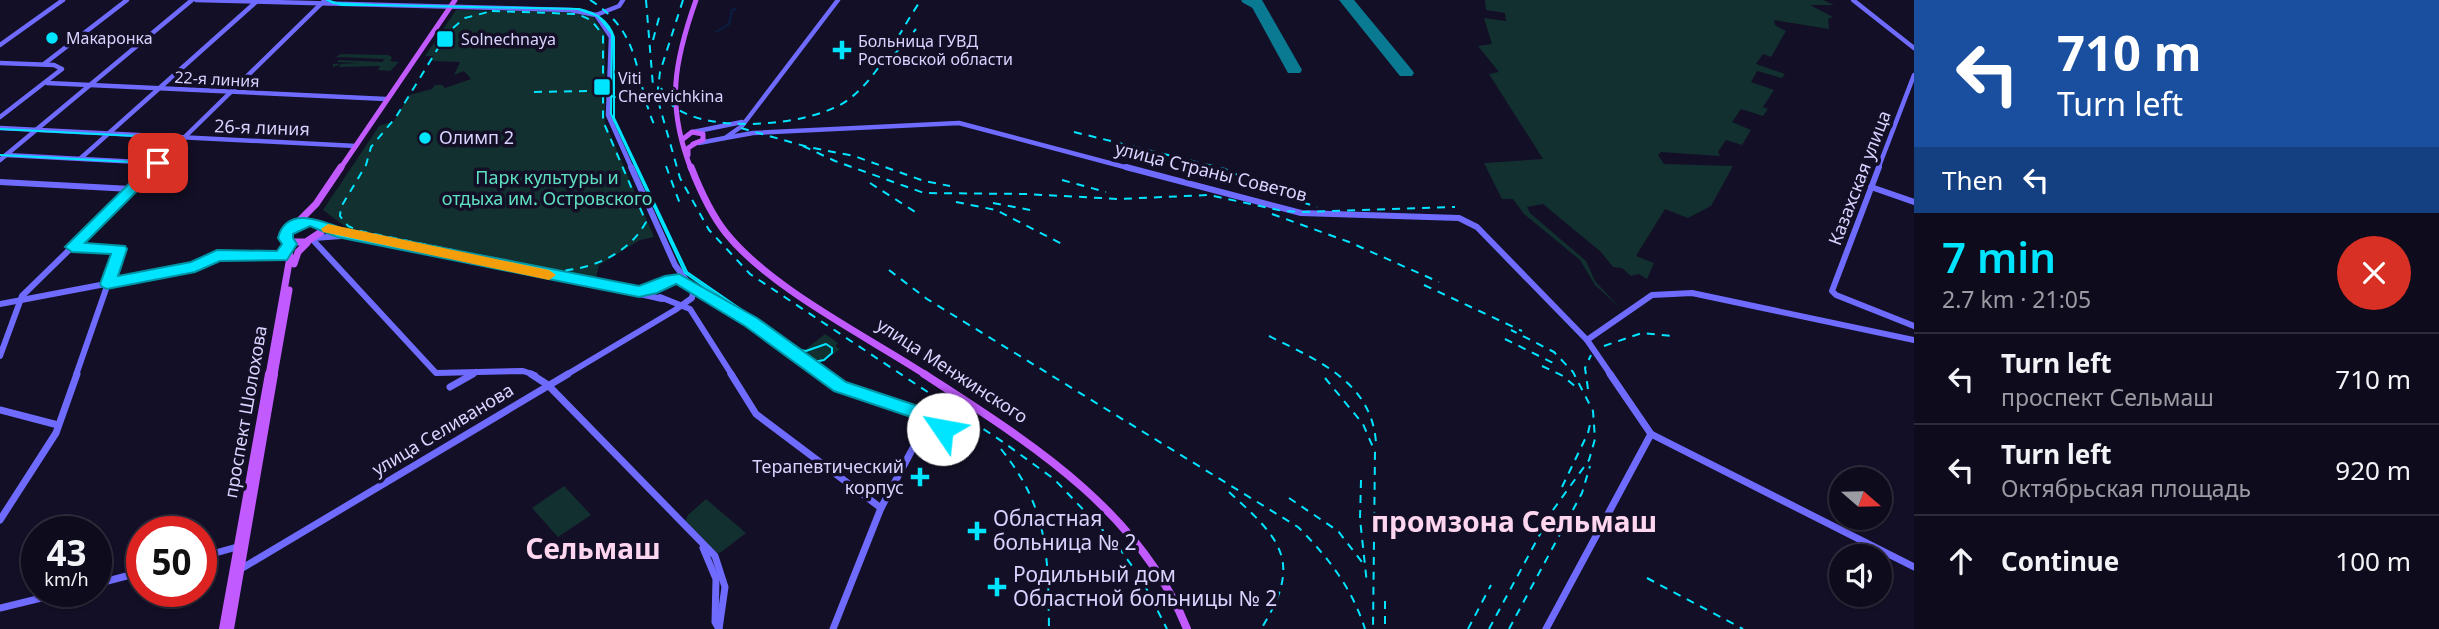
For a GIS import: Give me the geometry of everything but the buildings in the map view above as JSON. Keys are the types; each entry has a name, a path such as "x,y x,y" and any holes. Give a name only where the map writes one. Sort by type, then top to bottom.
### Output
{"main road":[{"path":"0,44 62,0"},
{"path":"45,63 127,0"},
{"path":"2,156 194,0 454,4 578,10 596,15 619,6 622,0"},
{"path":"681,130 704,136 686,151 684,140 681,130 674,98 675,68 696,0"},
{"path":"753,133 738,130 723,127 711,134 725,137 738,130 836,0"},
{"path":"1853,0 1881,20"},
{"path":"1858,0 1914,47"},
{"path":"81,158 258,1"},
{"path":"0,356 20,300 323,2"},
{"path":"454,4 310,212 285,234 320,249 436,373 464,375 480,370 528,371 548,385 715,556 725,587 719,629 715,622 714,570 695,537"},
{"path":"0,304 195,267 217,256 282,256 321,232 316,215 321,204 454,4"},
{"path":"596,15 611,37 608,115 676,265 692,285 694,296 682,305"},
{"path":"0,62 45,63 60,67 58,75 0,117"},
{"name":"Казахская улица","path":"1914,75 1832,291 1836,295 1914,326"},
{"name":"22-я линия","path":"47,83 386,99"},
{"path":"684,140 685,135 693,132 745,121"},
{"name":"улица Страны Советов","path":"753,133 959,123 1301,213 1452,216 1477,227 1589,343 1651,434"},
{"path":"723,127 732,131 725,137"},
{"name":"26-я линия","path":"0,128 356,146"},
{"path":"684,140 696,143 753,133"},
{"name":"улица Менжинского","path":"686,151 716,214 755,258 796,290 1060,466 1087,489 1116,519 1165,584 1189,629"},
{"path":"2,156 158,163"},
{"path":"0,182 131,189"},
{"path":"1871,187 1914,202"},
{"path":"293,226 307,221 337,232 634,290 647,291 670,279 679,279 751,322 840,386 936,419 943,431 921,441 913,448 881,508 833,629"},
{"path":"302,242 345,236 682,305 692,312 756,414 881,508"},
{"name":"проспект Шолохова","path":"235,572 237,547 290,257 302,242"},
{"name":"проспект Шолохова","path":"223,629 294,260 302,242"},
{"path":"0,520 58,425 120,249 72,247"},
{"path":"670,279 676,265"},
{"path":"659,286 656,294 662,299"},
{"path":"1589,343 1643,299 1655,294 1669,296 1692,293 1914,340"},
{"path":"670,312 671,303"},
{"name":"улица Селиванова","path":"235,572 682,305"},
{"path":"0,325 11,323"},
{"path":"450,387 464,375"},
{"path":"936,419 959,398"},
{"path":"935,436 925,431 928,423 943,416 955,403 960,402 959,398"},
{"path":"0,410 58,425"},
{"path":"1546,629 1651,434 1900,560 1914,564"},
{"path":"217,553 237,547"},
{"path":"230,629 235,572"},
{"path":"0,608 21,603"}],"green space":[{"path":"1485,0 1823,0 1834,5 1810,5 1833,17 1828,19 1829,29 1774,20 1775,25 1786,31 1771,57 1763,54 1756,64 1785,74 1782,78 1757,71 1751,82 1774,90 1763,107 1768,109 1763,116 1741,109 1732,122 1751,130 1742,145 1726,140 1718,152 1720,156 1661,152 1658,155 1664,164 1733,166 1711,206 1688,218 1665,209 1636,256 1654,263 1647,279 1639,274 1631,276 1622,268 1613,267 1601,252 1543,204 1527,207 1530,213 1586,261 1595,281 1620,308 1595,285 1580,260 1524,214 1513,199 1502,199 1484,163 1543,159 1489,74 1499,72 1478,46 1492,44 1484,18 1506,21 1505,13 1486,10"},
{"name":"Парк культуры и отдыха им. Островского","path":"456,10 579,12 593,17 605,34 605,122 654,237 640,240 599,265 596,278 351,231 323,210 379,126 394,121 409,95 432,89 435,85 445,88 471,79 464,71 454,75 460,62 430,61 433,56 425,56"},
{"path":"341,54 388,55 392,57 390,61 399,62 390,71 378,70 380,66 339,67 341,64 333,67 333,64 361,63 337,62 339,60 382,62 385,59 333,59"},
{"path":"825,334 838,343 835,346 840,349 817,366 800,354"},
{"path":"564,486 591,515 558,537 532,508"},
{"path":"706,499 746,533 720,553 715,552 685,522 688,515"}],"waterway":[{"path":"716,32 729,24 732,10 736,9"}],"taxiway":[{"path":"1245,0 1260,8"}],"runway":[{"path":"1255,0 1294,70"},
{"path":"1346,0 1406,73"}],"tram line":[{"path":"329,1 336,3"},
{"path":"329,1 336,3"},
{"path":"336,3 375,5"},
{"path":"336,3 375,5"},
{"path":"375,5 579,9 597,16"},
{"path":"375,5 578,9 597,16"},
{"path":"598,16 608,26 614,37 614,118 687,272 800,350 806,351 826,344 832,348 832,353 824,360 813,362 685,273 611,114 612,34 598,16"},
{"path":"0,129 176,138 179,141 163,158 152,163 0,155"}],"railway":[{"path":"590,0 608,13 629,42 656,129"},
{"path":"646,0 653,86"},
{"path":"683,0 660,72 657,97 680,178 709,230 750,274 1003,442 1054,479 1117,545 1142,580 1167,629"},
{"path":"661,88 673,106 689,115 710,121 760,124 811,116 832,109 848,100 870,79 921,0"},
{"path":"492,11 577,14 591,20 603,35 603,94 603,121 646,222 630,243 608,258 582,267 556,271 360,231 348,226 340,216 341,207 366,165 371,147 396,117 448,32 465,18 492,11"},
{"path":"653,40 660,14"},
{"path":"894,55 916,29"},
{"path":"534,92 591,91 603,94"},
{"path":"603,94 636,102"},
{"path":"741,128 808,147 854,156 924,181 950,186"},
{"path":"1074,132 1225,169 1277,194 1317,207"},
{"path":"803,146 835,161 924,193 1025,194 1119,199 1209,195 1283,211 1304,212 1455,207"},
{"path":"666,166 680,204"},
{"path":"1062,180 1106,192"},
{"path":"870,183 920,215"},
{"path":"956,202 996,210 1062,244"},
{"path":"993,203 1030,210"},
{"path":"1272,214 1349,242 1439,282"},
{"path":"889,270 927,299 1298,527 1338,574 1360,614 1365,629"},
{"path":"1424,285 1522,331"},
{"path":"1489,629 1553,510 1589,460 1595,439 1593,411 1573,372 1554,352 1511,330"},
{"path":"1604,346 1642,333 1672,336"},
{"path":"1269,336 1323,364 1353,389 1372,422 1376,443"},
{"path":"1505,339 1555,364"},
{"path":"1588,389 1585,368 1591,355"},
{"path":"1542,366 1563,376 1577,388"},
{"path":"1325,378 1363,424 1375,452 1373,629"},
{"path":"1562,487 1588,433 1591,420"},
{"path":"1001,449 1029,492 1043,534 1048,578 1049,629"},
{"path":"1509,629 1582,493 1590,466"},
{"path":"1361,480 1360,519 1367,584"},
{"path":"1229,492 1262,524 1281,553 1281,586 1261,629"},
{"path":"1289,498 1338,531 1362,562"},
{"path":"1647,578 1743,629"},
{"path":"1468,629 1491,585"},
{"path":"1385,601 1385,629"}],"slow traffic":[{"path":"328,229 549,275"}],"place":[{"name":"Макаронка","path":"52,38"},
{"name":"Solnechnaya","path":"445,39"},
{"name":"Больница ГУВД Ростовской области","path":"842,50"},
{"name":"Viti Cherevichkina","path":"602,87"},
{"name":"Олимп 2","path":"425,138"},
{"name":"Терапевтический корпус","path":"920,477"},
{"name":"Областная больница № 2","path":"977,531"},
{"name":"Родильный дом Областной больницы № 2","path":"997,587"}],"district":[{"name":"промзона Сельмаш","path":"1514,522"},
{"name":"Сельмаш","path":"593,549"}],"route":[{"path":"158,163 72,247 120,249 107,284 195,267 223,255 282,256 290,244 285,234 297,224 307,221 318,222 337,232 639,291 647,291 670,279 679,279 751,322 840,386 929,416 942,422 943,429"}]}
